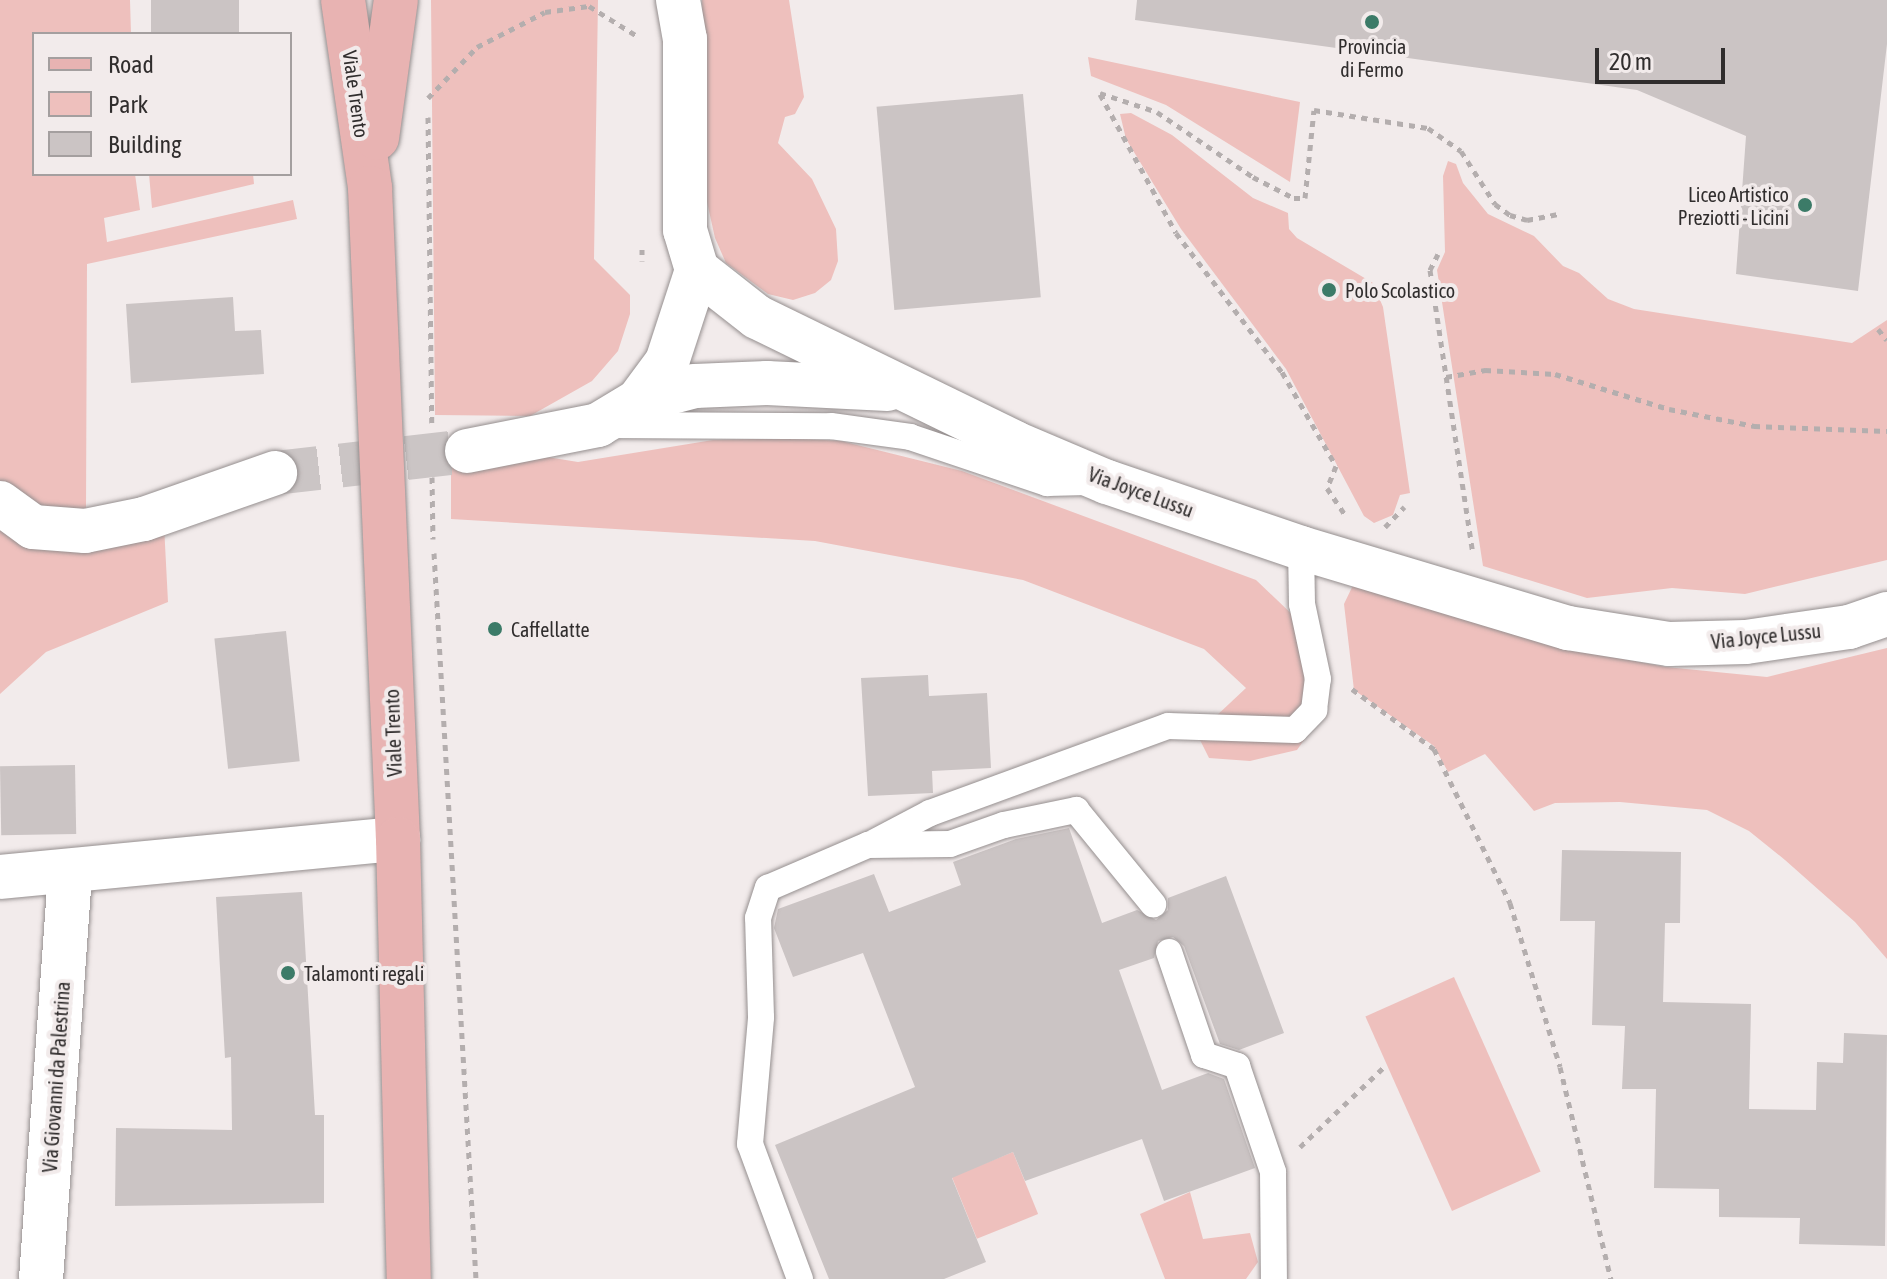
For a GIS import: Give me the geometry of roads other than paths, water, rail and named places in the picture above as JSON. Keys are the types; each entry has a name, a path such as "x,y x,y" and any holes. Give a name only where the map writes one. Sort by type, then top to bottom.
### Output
{"main road":[{"name":"Viale Trento","path":"343,0 370,188 398,839 409,1279"},
{"name":"Viale Trento","path":"370,188 396,0"}],"street":[{"path":"638,401 667,362 697,270 685,230 685,39 678,0"},
{"name":"Via Joyce Lussu","path":"697,270 757,317 906,390 1107,482 1301,548 1568,628 1669,644 1746,642 1849,627 1887,614"},
{"path":"444,451 598,425 638,401 695,386 767,383 906,390"},
{"path":"0,503 33,527 85,531 144,519 275,473"},
{"path":"0,877 70,874 398,839"},
{"name":"Via Giovanni da Palestrina","path":"41,1279 70,874"}],"lane":[{"path":"598,425 831,426 910,437 1047,483 1107,482"},
{"path":"800,1279 750,1144 761,1017 758,918 768,888 868,845 930,813 1168,726 1295,730 1314,710 1318,679 1302,604 1301,548"},
{"path":"868,845 950,844 1004,825 1076,810 1153,904"},
{"path":"1169,952 1204,1055 1237,1066 1273,1172 1274,1279"}],"tunnel":[{"path":"275,473 467,451"}],"place":[{"name":"Provincia di Fermo","path":"1372,22"},
{"name":"Liceo Artistico Preziotti - Licini","path":"1805,205"},
{"name":"Polo Scolastico","path":"1329,290"},
{"name":"Caffellatte","path":"495,629"},
{"name":"Talamonti regali","path":"288,973"}]}
